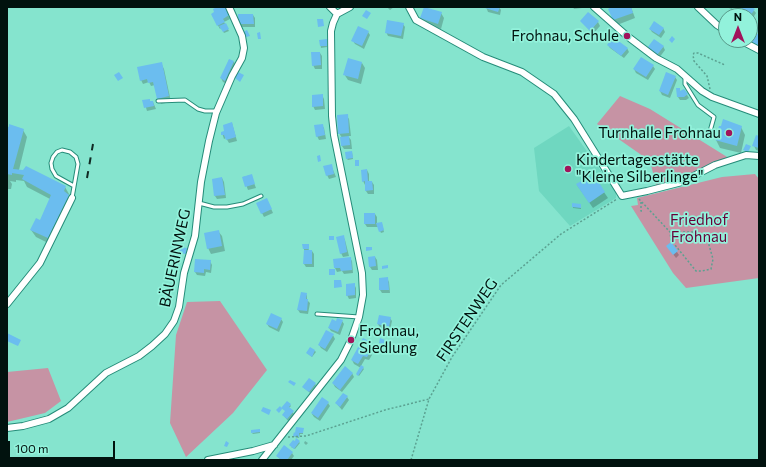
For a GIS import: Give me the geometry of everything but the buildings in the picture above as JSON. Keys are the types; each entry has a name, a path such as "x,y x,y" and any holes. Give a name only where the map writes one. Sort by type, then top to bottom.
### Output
{"street":[{"name":"BÄUERINWEG","path":"7,428 23,426 49,419 68,408 106,373 139,356 165,334 174,321 179,307 184,273 195,236 209,141 217,110 232,76 242,58 244,48 242,36 229,7"},
{"path":"330,7 337,14"},
{"path":"254,451 262,460 341,360 351,340 359,317 363,295 362,273 334,135 332,116 331,31 337,14 350,7"},
{"path":"409,7 416,20 483,57 522,72 554,94 574,119 622,196 636,194 682,182 715,165 746,155 759,156"},
{"path":"594,7 626,36 656,58 677,69 702,91 712,97 759,114"},
{"path":"698,7 718,26"},
{"path":"7,304 40,263 72,198"},
{"path":"208,460 254,451 274,445"}],"lane":[{"path":"686,76 685,84 698,105 714,117 709,135"},
{"path":"158,101 185,100 198,109 205,111 217,110"},
{"path":"72,198 78,164 76,157 66,150 57,152 53,156 51,163 52,169 56,176 74,186"},
{"path":"199,203 214,207 227,207 243,204 261,196"},
{"path":"317,314 359,317"}],"path":[{"path":"712,97 707,76 694,61 693,55 694,53 698,53 725,65"},
{"path":"636,194 641,202 670,232 671,240 696,271 711,269 713,259 707,238 697,232 670,232"},
{"name":"FIRSTENWEG","path":"411,460 429,399 452,357 501,285 561,234 622,196"},
{"path":"641,202 641,211 644,211"},
{"path":"280,437 306,436 385,410 429,399"}],"shaded area":[{"name":"Kindertagesstätte \"Kleine Silberlinge\"","path":"569,126 616,192 616,198 570,226 539,191 534,148"}],"green space":[{"path":"620,96 650,109 732,160 682,182 657,189 650,161 597,124"},
{"name":"Friedhof Frohnau","path":"755,174 759,179 759,278 686,288 673,273 631,206 638,205 637,198 722,177"},
{"path":"220,301 267,370 233,413 186,457 170,423 176,335 187,302"},
{"path":"48,368 61,401 45,413 7,422 7,372"}],"railway":[{"path":"87,178 93,144"}],"place":[{"name":"Frohnau, Schule","path":"627,36"},
{"name":"Turnhalle Frohnau","path":"729,133"},
{"name":"Kindertagesstätte \"Kleine Silberlinge\"","path":"568,169"},
{"name":"Frohnau, Siedlung","path":"351,340"}]}
